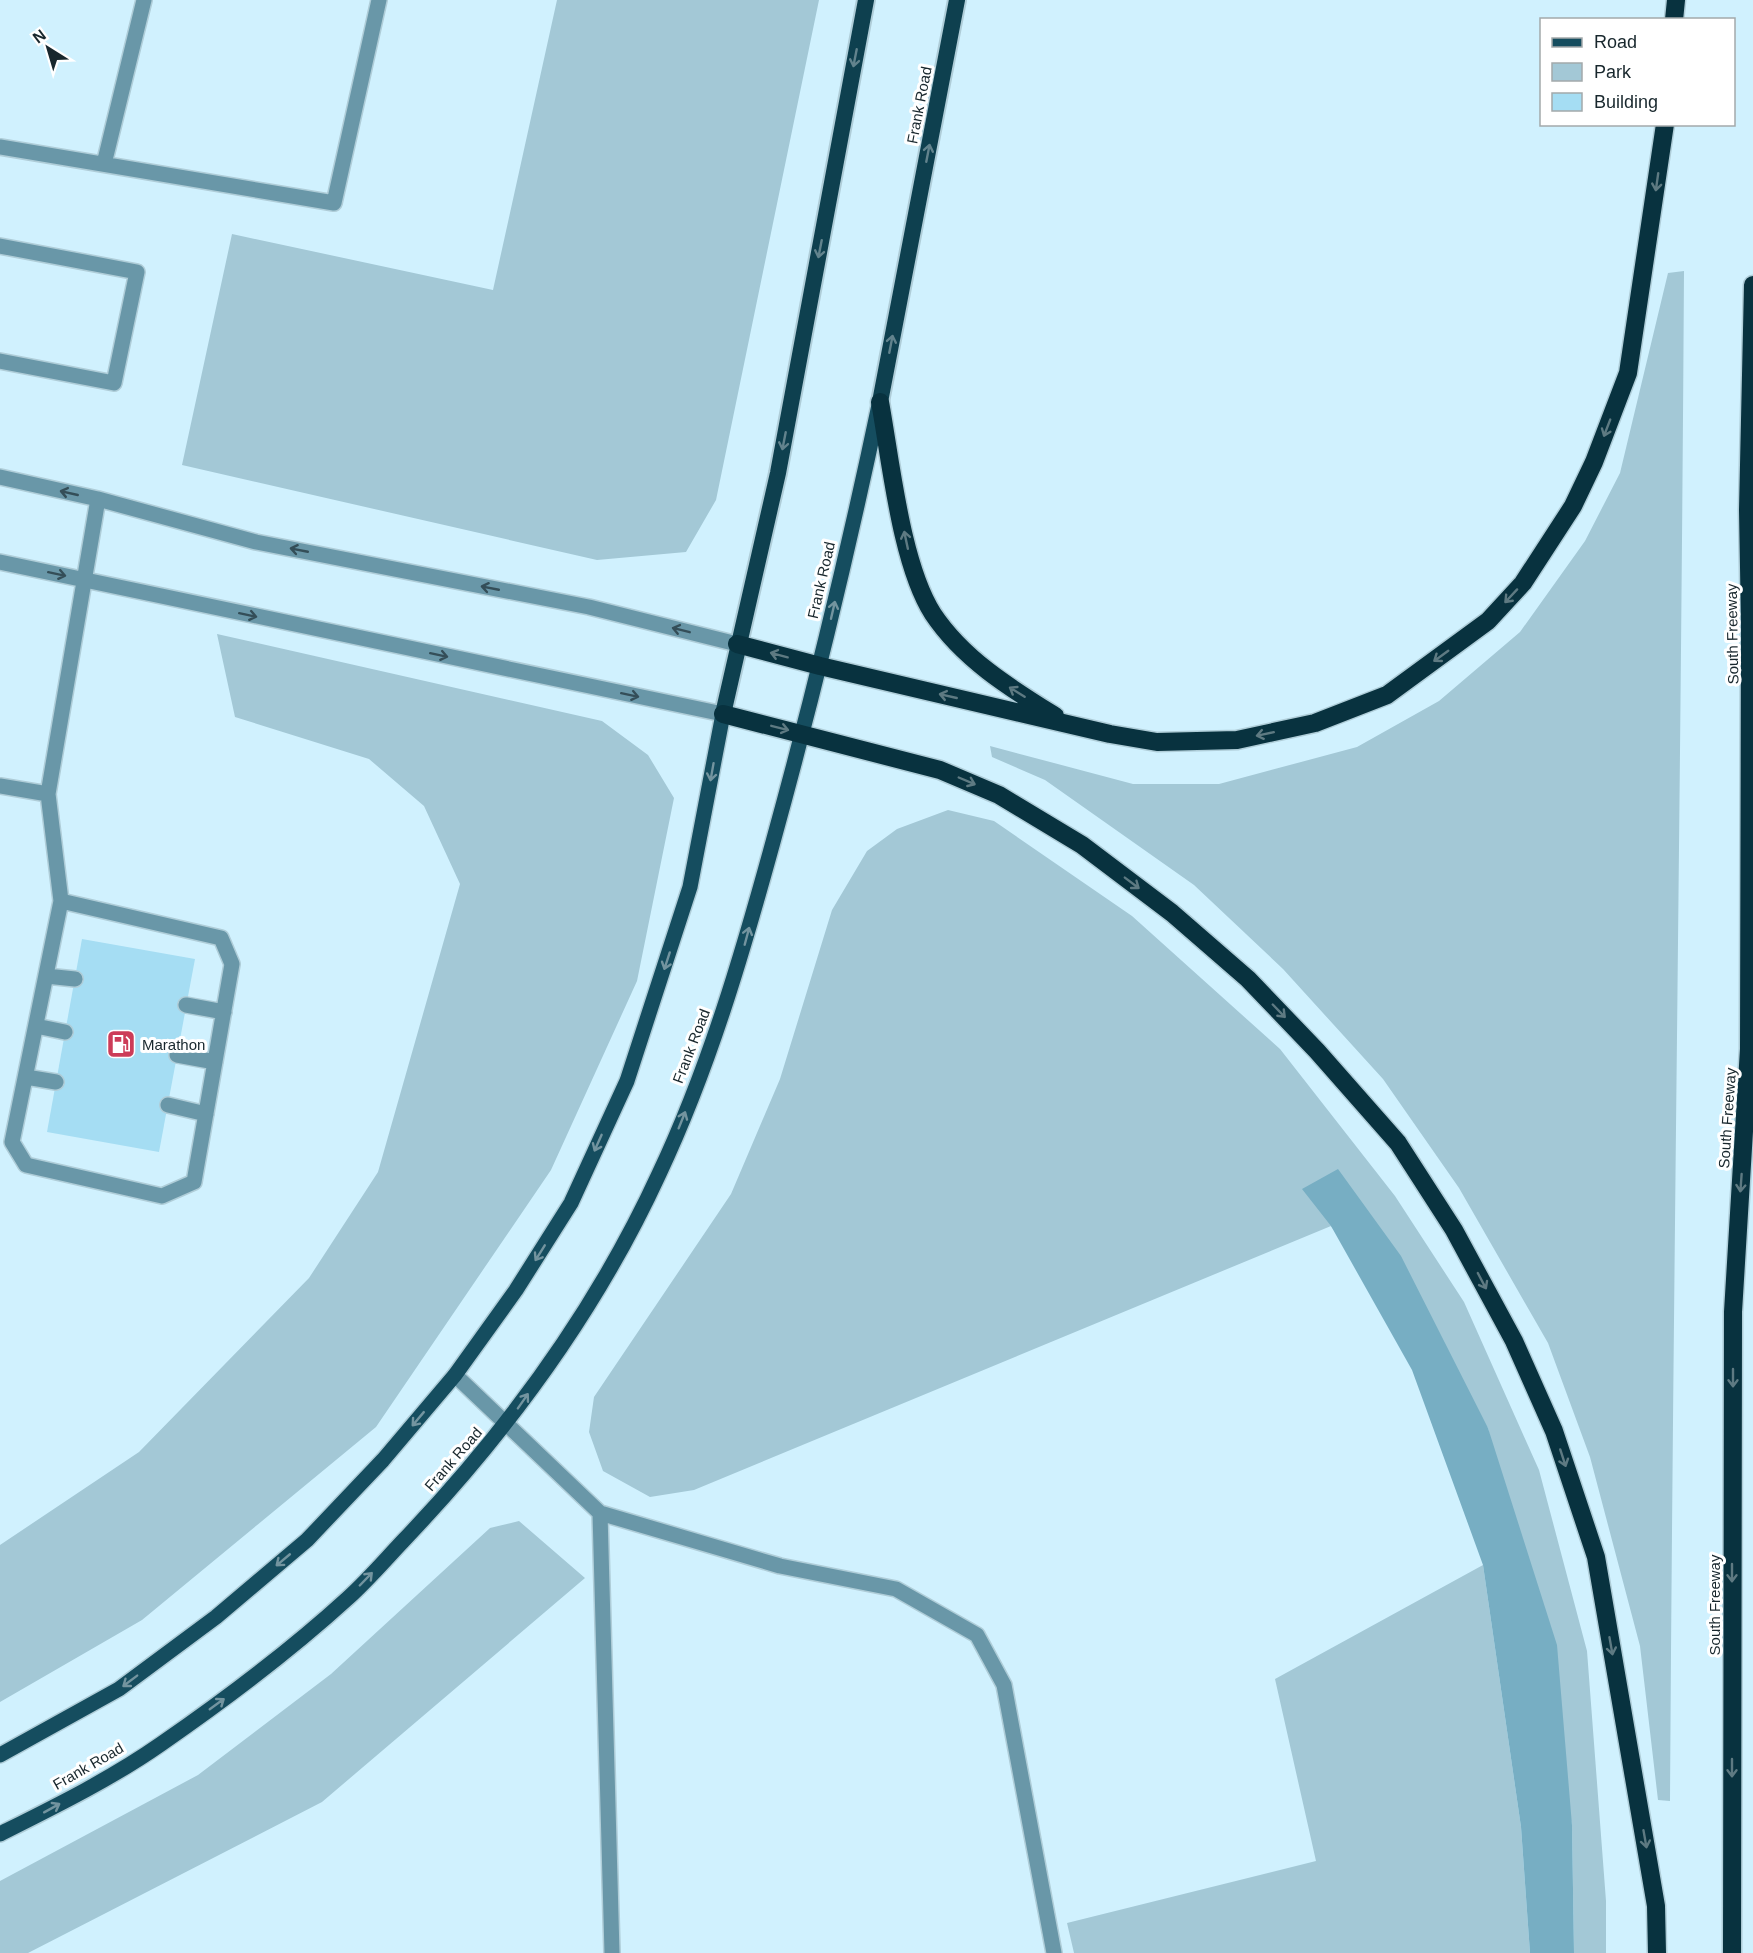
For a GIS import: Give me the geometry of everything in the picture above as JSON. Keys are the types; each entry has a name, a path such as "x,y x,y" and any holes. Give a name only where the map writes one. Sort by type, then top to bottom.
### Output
{"highway":[{"path":"866,0 778,473 737,644 723,714 940,770 999,795 1082,845 1172,913 1248,979 1317,1051 1398,1143 1454,1230 1514,1341 1554,1431 1596,1557 1656,1906 1657,1953"},
{"name":"Frank Road","path":"880,402 957,0"},
{"path":"1674,18 1676,0"},
{"path":"737,644 820,666 1157,742 1237,740 1314,723 1387,695 1488,621 1523,583 1573,506 1594,462 1628,373 1665,126"},
{"name":"South Freeway","path":"1732,1953 1733,1312 1749,1049 1748,510 1753,285"},
{"path":"880,402 915,578 934,615 971,657 1005,685 1067,723"}],"main road":[{"name":"Frank Road","path":"0,1834 52,1808 157,1747 257,1675 350,1596 432,1510 506,1425 568,1337 623,1246 660,1174 735,978 820,666 880,402"},
{"path":"0,1755 119,1689 216,1617 307,1540 383,1460 455,1375 516,1290 571,1203 627,1081 690,887 723,714"}],"lane":[{"path":"104,164 144,0"},
{"path":"0,147 334,202 379,0"},
{"path":"0,246 137,272 114,383 0,361"},
{"path":"0,477 98,499 256,542 589,607 737,644"},
{"path":"62,901 221,938 232,964 194,1182 162,1196 26,1165 6,1141 26,1077 62,901 48,794 98,499"},
{"path":"0,562 723,714"},
{"path":"0,786 48,794"},
{"path":"46,976 75,980"},
{"path":"186,1005 224,1012"},
{"path":"36,1026 65,1032"},
{"path":"177,1055 215,1062"},
{"path":"26,1077 56,1082"},
{"path":"168,1105 206,1114"},
{"path":"455,1375 600,1513 780,1566 896,1588 977,1635 1004,1685 1054,1953"},
{"path":"600,1513 612,1953"}],"green space":[{"path":"557,0 819,0 716,500 686,552 597,560 182,465 232,234 493,290"},
{"path":"1684,271 1670,1801 1658,1800 1640,1646 1590,1457 1548,1343 1459,1188 1383,1079 1283,969 1194,885 1045,780 992,757 990,746 1133,784 1219,784 1357,747 1439,701 1520,632 1585,541 1620,473 1668,273"},
{"path":"217,634 602,721 648,755 674,798 637,981 551,1170 376,1427 142,1620 0,1702 0,1545 139,1452 309,1278 378,1172 460,884 424,806 369,759 235,717"},
{"path":"948,810 994,821 1132,916 1280,1049 1395,1196 1464,1302 1539,1470 1587,1651 1606,1901 1606,1953 1574,1953 1572,1825 1488,1428 1331,1226 694,1490 650,1497 603,1471 589,1432 594,1397 731,1194 780,1079 832,910 867,851 897,829"},
{"path":"519,1521 585,1578 322,1802 28,1953 0,1953 0,1881 198,1775 331,1674 490,1528"},
{"path":"1483,1565 1521,1827 1530,1953 1074,1953 1067,1923 1316,1861 1275,1679"}],"shaded area":[{"path":"1338,1169 1401,1256 1488,1428 1557,1645 1572,1825 1574,1953 1530,1953 1521,1827 1483,1565 1412,1370 1331,1226 1302,1189"}],"building":[{"name":"Marathon","path":"82,939 195,959 159,1152 47,1132"}],"place":[{"name":"Marathon","path":"121,1044"}]}
